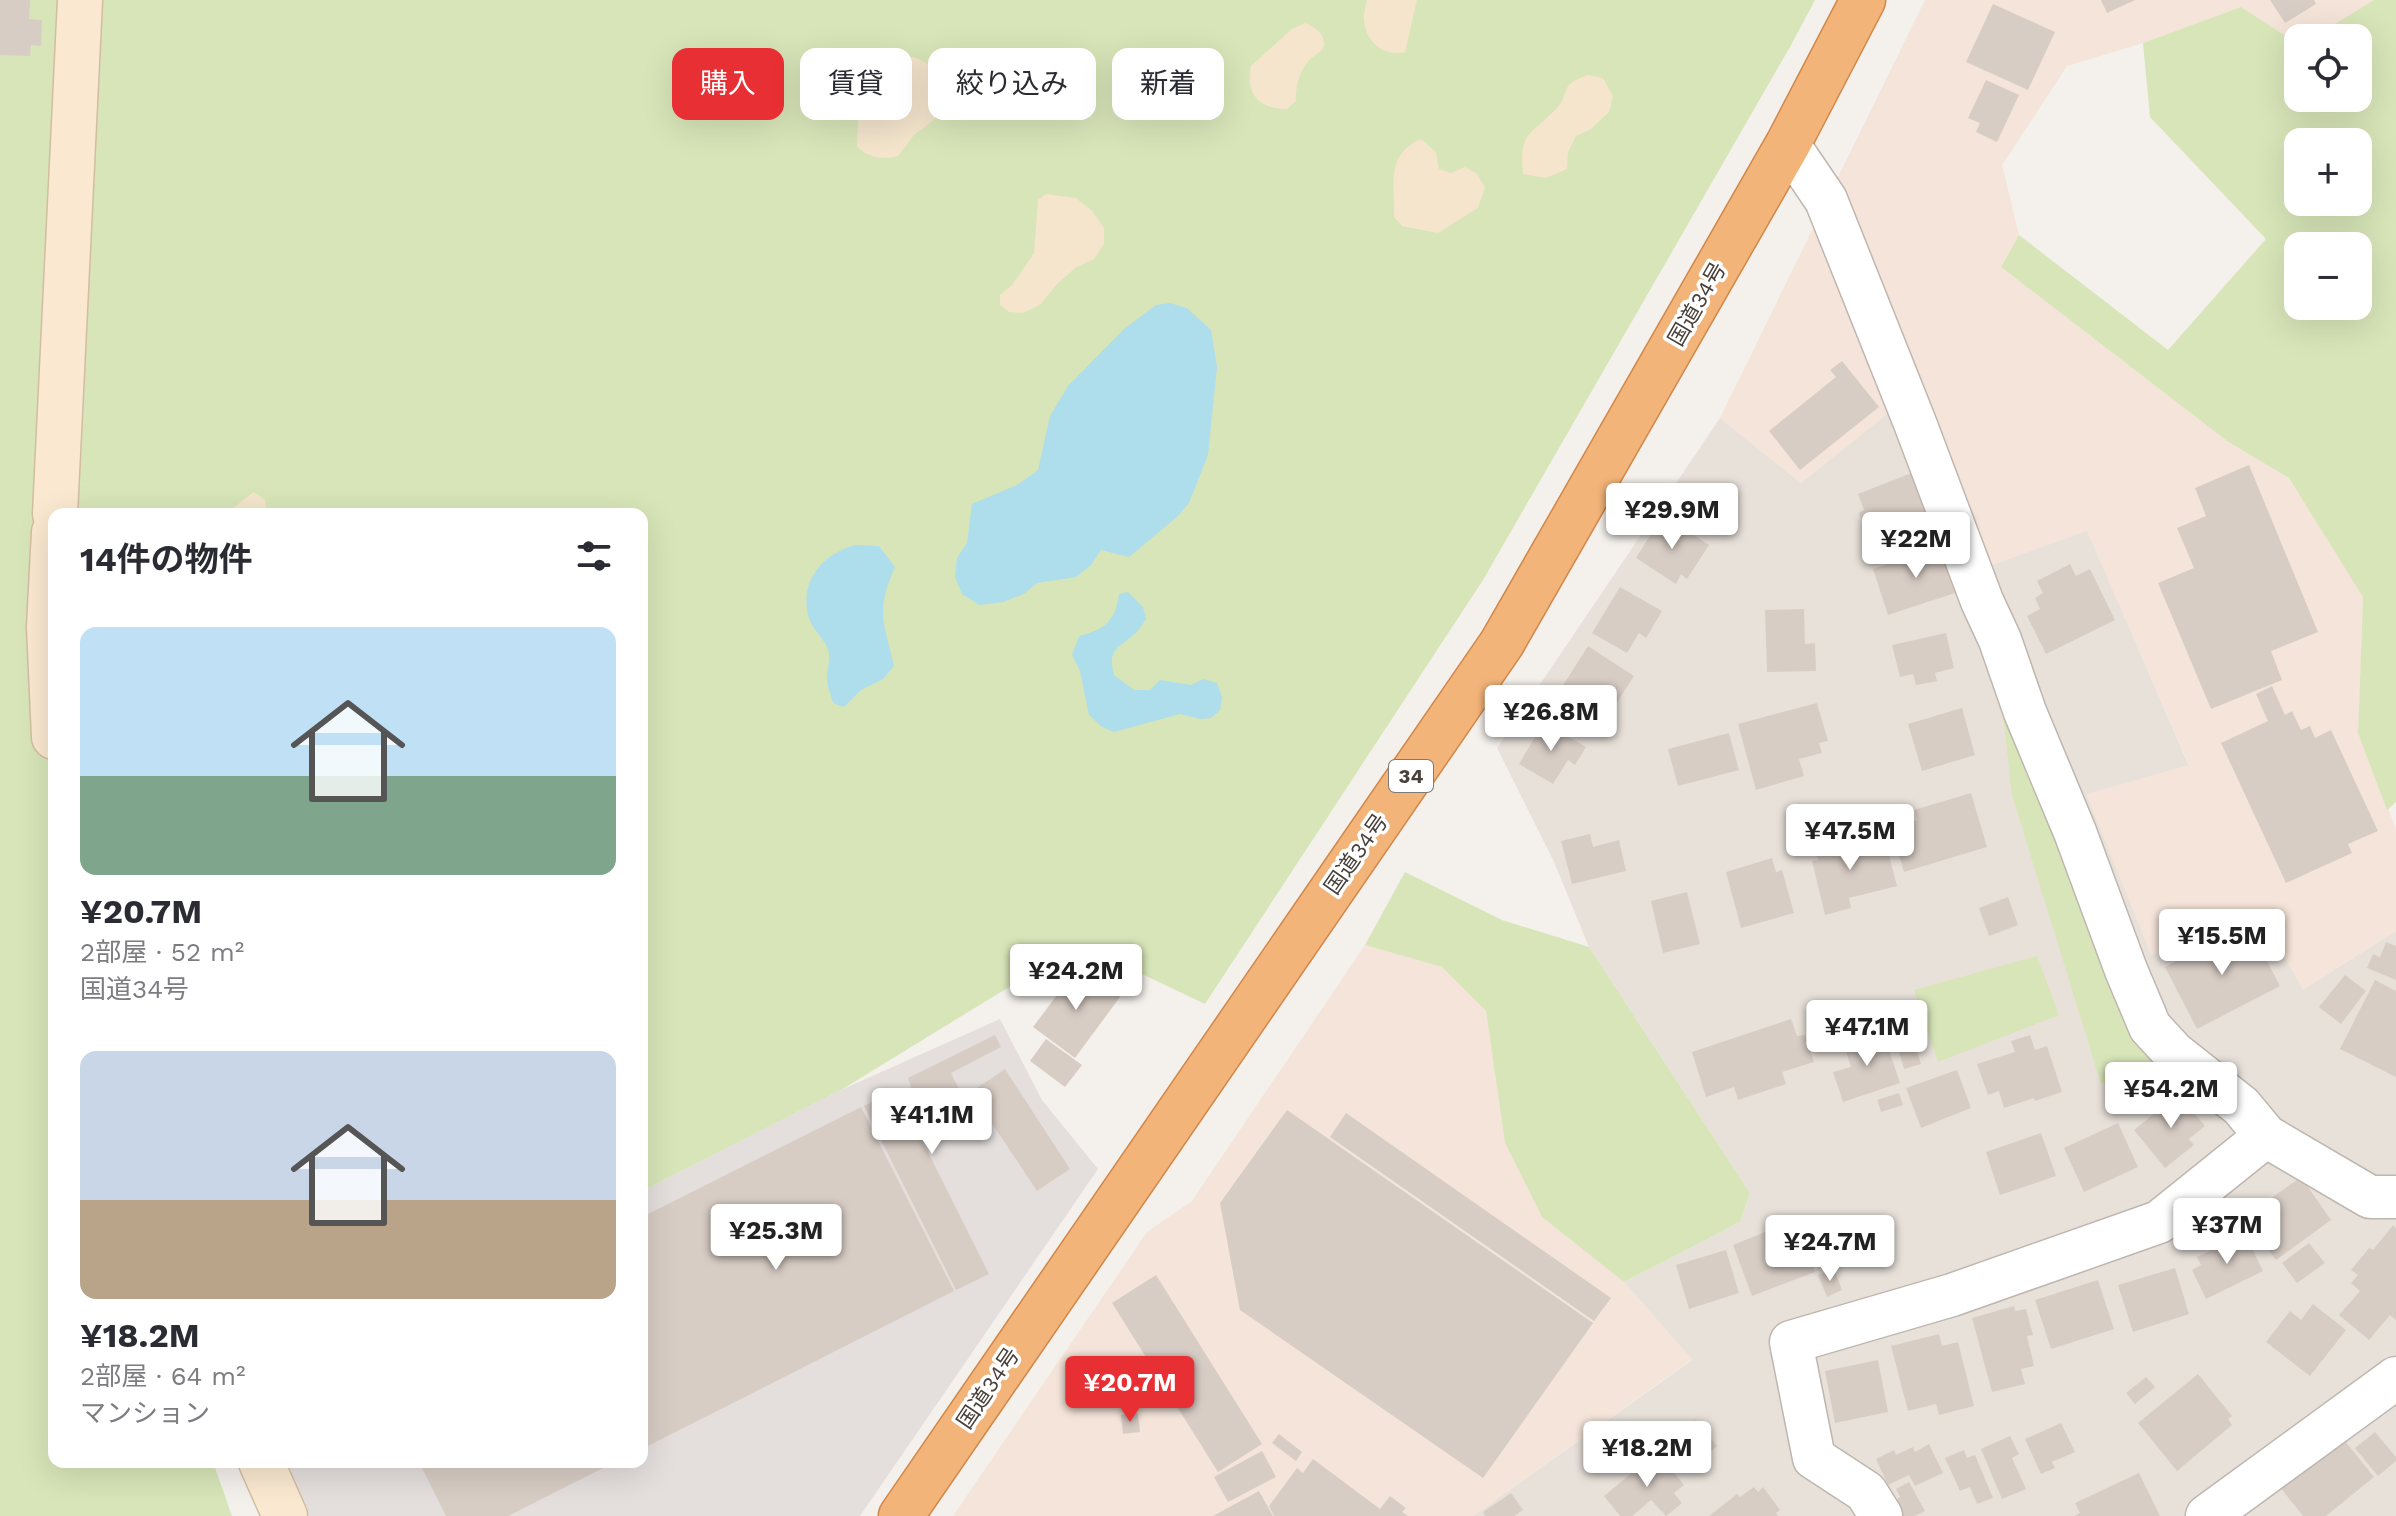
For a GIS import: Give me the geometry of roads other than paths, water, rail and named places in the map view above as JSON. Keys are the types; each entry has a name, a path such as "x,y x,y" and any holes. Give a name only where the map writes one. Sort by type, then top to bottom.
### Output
{"highway":[{"name":"国道34号","path":"901,1516 1502,643 1788,144 1863,0"}],"street":[{"path":"55,508 80,0"},
{"path":"1788,144 1826,200 2150,1027 2174,1053 2241,1106 2266,1136 2370,1197 2396,1197"},
{"path":"1881,1516 1866,1492 1814,1458 1791,1342 1952,1295 2159,1222 2266,1136"},
{"path":"2207,1516 2396,1378"},
{"path":"264,1468 285,1516"}],"water":[{"path":"1170,303 1187,308 1211,330 1217,367 1208,455 1189,503 1129,557 1101,550 1091,565 1076,577 1037,583 1024,594 1003,602 979,605 962,594 955,577 957,558 967,543 972,504 1017,485 1038,470 1050,416 1068,386 1124,329 1156,305"},
{"path":"855,545 879,546 895,567 883,606 894,666 883,679 861,690 844,707 833,703 827,681 828,651 809,620 806,602 816,570 833,555"},
{"path":"1128,592 1143,607 1146,619 1114,651 1114,675 1134,690 1150,690 1160,680 1191,685 1203,679 1217,683 1222,697 1220,710 1211,718 1180,714 1114,732 1102,727 1089,715 1080,671 1072,655 1079,636 1107,623 1115,611 1119,594"}]}
